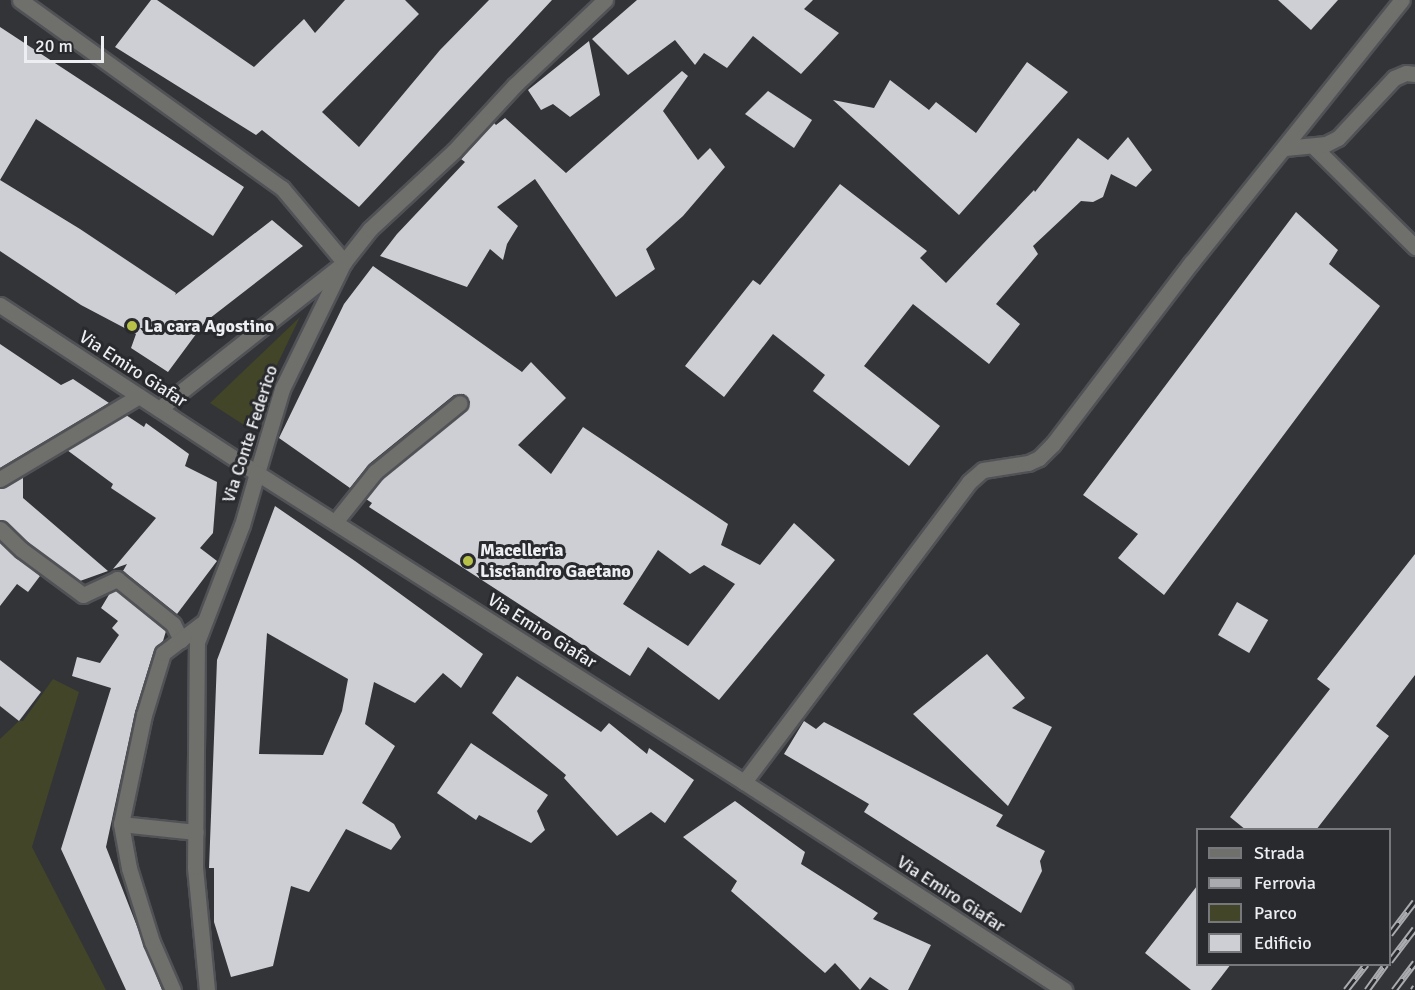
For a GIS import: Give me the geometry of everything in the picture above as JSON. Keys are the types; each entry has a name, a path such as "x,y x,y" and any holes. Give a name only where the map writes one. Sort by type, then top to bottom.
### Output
{"street":[{"path":"20,0 282,188 344,262 159,409"},
{"name":"Via Conte Federico","path":"207,990 195,867 197,642 242,525 282,389 344,262 370,230 454,151 515,85 605,0"},
{"path":"744,782 969,482 983,470 1028,463 1046,451 1402,0"},
{"path":"1285,148 1313,146 1338,138 1394,78 1406,73 1415,74"},
{"path":"1313,146 1415,247"},
{"name":"Via Emiro Giafar","path":"0,305 257,473 744,782 1064,990"},
{"path":"0,478 139,396"},
{"path":"335,522 375,472 460,403"},
{"path":"0,529 22,550 83,596 117,579 174,624 181,640"},
{"path":"173,990 152,942 129,868 121,824 144,715 163,653 204,622"},
{"path":"121,824 196,832"}],"green space":[{"path":"300,317 247,427 210,403"},
{"path":"53,679 79,692 32,847 106,990 0,990 0,739 19,721 23,721"}],"building":[{"path":"151,0 157,0 254,67 304,19 315,33 345,0 405,0 419,14 322,112 359,147 440,50 489,0 552,0 359,207 262,130 256,135 115,47"},
{"path":"637,0 813,0 804,9 839,33 801,74 753,36 727,68 704,53 695,65 675,40 628,75 592,39"},
{"path":"1278,0 1338,0 1311,30"},
{"path":"0,27 244,187 213,236 36,119 0,180"},
{"path":"589,41 600,95 570,117 553,104 541,110 528,90"},
{"path":"1027,62 1068,92 959,215 833,100 874,108 890,80 929,110 936,102 976,133"},
{"path":"682,71 688,76 663,111 698,160 710,148 725,167 683,216 646,249 655,269 616,297 535,179 497,207 518,226 507,244 503,260 490,249 467,287 380,256 397,234 465,162 461,159 494,123 496,125 505,118 566,173"},
{"path":"768,91 812,120 794,148 745,114"},
{"path":"1128,137 1152,170 1136,187 1111,174 1103,197 1093,202 1081,201 1033,246 1038,254 996,304 1020,324 989,364 913,304 864,366 940,426 909,466 813,391 825,375 773,334 724,397 685,366 753,280 760,285 840,184 927,251 920,258 946,283 1034,190 1035,192 1078,138 1108,160"},
{"path":"0,180 80,229 176,293 175,295 272,220 303,246 205,322 168,372 131,348 136,334 81,305 0,251"},
{"path":"1296,212 1338,250 1329,264 1380,306 1164,595 1118,558 1138,534 1083,495"},
{"path":"373,266 522,372 531,362 566,398 518,445 551,474 583,427 728,524 721,545 760,565 794,523 835,560 719,700 648,647 630,676 369,507 372,503 366,499 382,479 467,410 470,402 464,394 454,395 369,464 350,488 279,438 344,304","holes":["658,550 690,574 704,565 735,584 688,646 623,604"]},
{"path":"0,344 61,385 73,379 109,403 0,468"},
{"path":"126,415 144,427 146,423 189,454 185,466 217,482 213,533 200,548 217,561 177,614 123,571 127,564 113,569 156,518 111,488 113,484 67,450"},
{"path":"23,476 23,498 108,571 80,581 28,543 7,522 0,520 0,489"},
{"path":"275,506 483,654 461,688 443,673 415,703 374,682 365,724 395,746 362,803 394,824 401,837 391,850 346,829 309,892 291,886 273,966 231,977 214,922 214,868 209,868 217,660","holes":["267,633 348,679 342,711 323,755 259,754"]},
{"path":"0,542 40,576 28,592 17,584 0,606"},
{"path":"1415,554 1415,675 1376,726 1389,736 1318,828 1244,828 1230,817 1330,689 1317,679"},
{"path":"116,590 166,631 163,641 154,650 135,712 106,847 162,990 126,990 61,849 111,688 72,676 77,657 100,663 119,635 112,628 118,621 101,608 110,593"},
{"path":"1237,602 1268,620 1249,653 1218,635"},
{"path":"987,654 1025,698 1012,708 1052,727 1008,806 913,714"},
{"path":"0,660 41,692 19,721 0,706"},
{"path":"517,676 601,732 609,723 647,754 649,748 694,780 665,823 651,812 617,836 564,778 566,775 492,713"},
{"path":"804,721 816,729 824,722 1003,815 996,826 1045,851 1040,861 1042,871 1021,913 864,812 869,804 784,754"},
{"path":"471,743 548,795 537,811 545,830 531,843 479,815 476,820 437,793"},
{"path":"735,801 805,852 801,864 878,913 873,919 931,945 908,990 889,990 870,977 860,990 835,963 825,973 731,891 737,881 683,837"},
{"path":"1196,887 1196,966 1229,966 1211,990 1191,990 1145,953"}],"railway":[{"path":"1391,933 1415,901"},
{"path":"1391,960 1415,928"},
{"path":"1394,990 1415,962"},
{"path":"1346,990 1364,966"},
{"path":"1367,990 1385,966"}],"place":[{"name":"La cara Agostino","path":"132,326"},
{"name":"Macelleria Lisciandro Gaetano","path":"468,561"}]}
